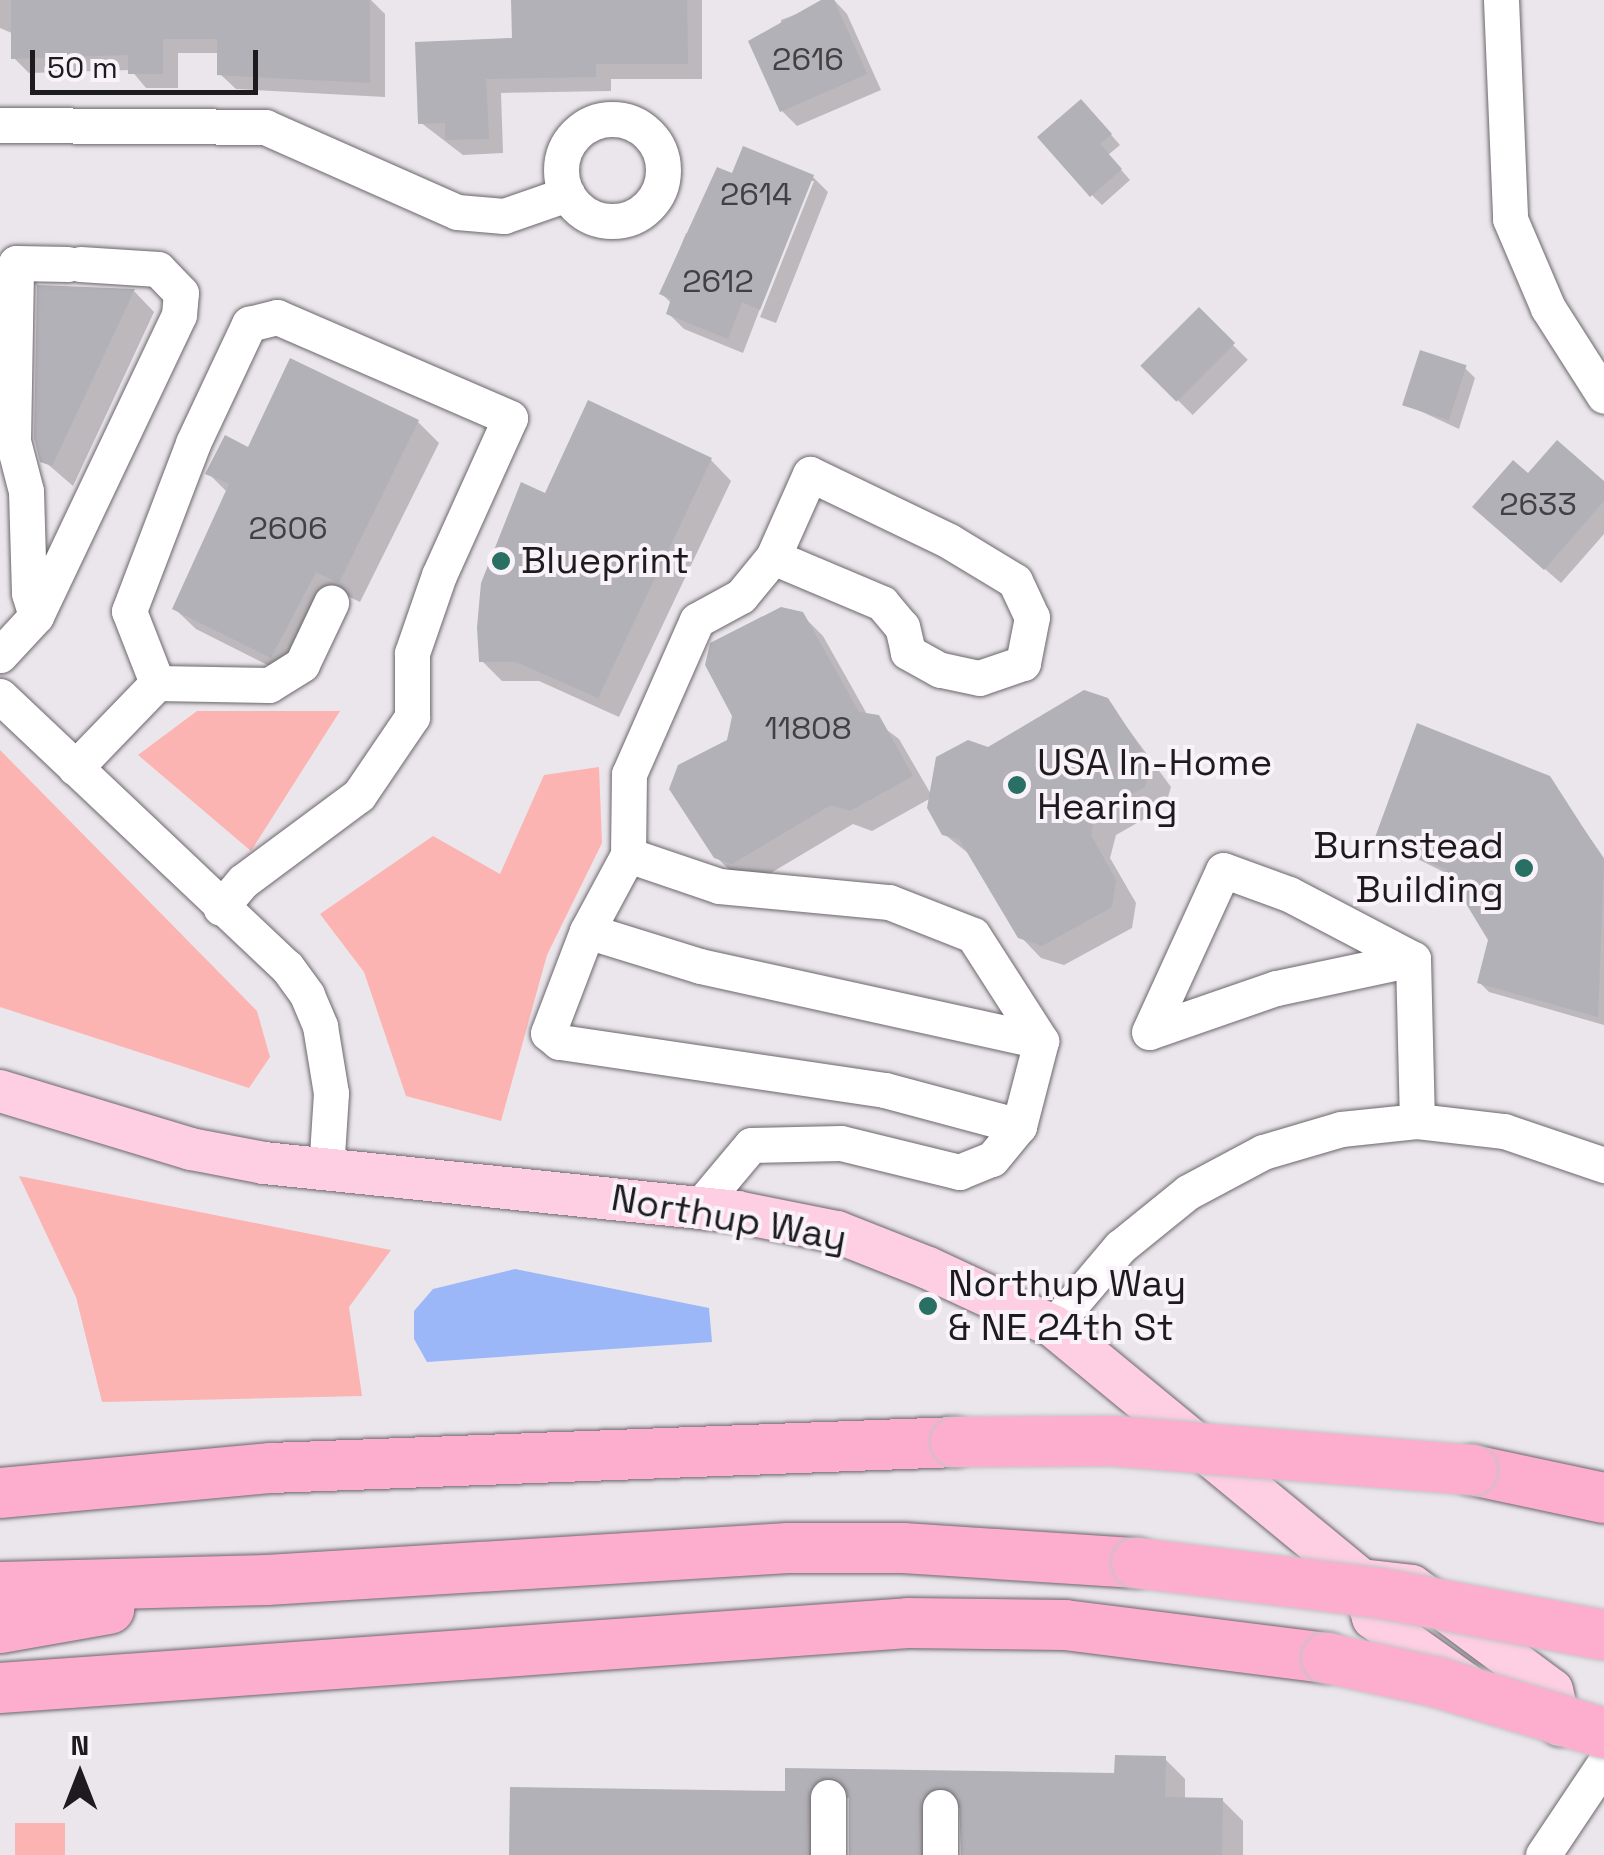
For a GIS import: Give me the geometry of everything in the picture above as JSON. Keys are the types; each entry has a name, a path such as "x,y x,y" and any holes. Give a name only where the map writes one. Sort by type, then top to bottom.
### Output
{"highway":[{"path":"0,1492 270,1468 956,1442 1130,1442 1604,1479"},
{"path":"0,1463 270,1468"},
{"path":"1472,1470 1604,1498"},
{"path":"0,1586 267,1580 788,1548 903,1548 1137,1563 1380,1593 1604,1636"},
{"path":"0,1628 267,1580"},
{"path":"7,1687 908,1623 1065,1625 1327,1658 1472,1692 1582,1729"}],"main road":[{"name":"Northup Way","path":"0,1091 91,1124 191,1149 326,1170 699,1207 837,1232 1052,1326 1361,1580 1412,1586 1552,1690 1604,1762"}],"street":[{"path":"1501,0 1510,219 1548,308 1604,396"},
{"path":"0,126 266,127 458,212 504,216 566,194"},
{"path":"0,655 36,616 179,314 181,293 173,280 158,269 16,263 14,441 26,491 28,594 36,616"},
{"path":"156,683 129,611 193,443 249,324 277,317 510,418 438,575 412,654 412,718 359,795 243,881 220,908"},
{"path":"773,557 882,603 902,627 908,652 940,670 979,678 1023,662 1032,617 1015,581 818,474 805,480 773,557 741,596 698,620 629,774 628,855 586,931 548,1033 559,1042 885,1090 1019,1126"},
{"path":"75,768 156,683 269,686 302,664 331,603"},
{"path":"0,696 220,908 288,968 320,1026 332,1114 326,1170"},
{"path":"628,855 719,886 890,902 972,936 1040,1040 1019,1126 992,1160 959,1172 841,1143 751,1145 699,1207"},
{"path":"1223,870 1289,894 1413,959 1276,988 1150,1032 1223,870"},
{"path":"586,931 700,966 1040,1040"},
{"path":"1413,959 1417,1121"},
{"path":"1052,1326 1120,1247 1188,1192 1263,1152 1341,1130 1417,1121 1504,1131 1604,1166"},
{"path":"1543,1855 1604,1762"},
{"path":"828,1796 828,1855"},
{"path":"940,1807 940,1855"}],"shaded area":[{"path":"197,711 340,711 251,851 138,755"},
{"path":"0,750 257,1011 270,1057 249,1088 0,1007"},
{"path":"599,767 602,843 547,955 501,1121 406,1096 364,972 320,914 433,836 500,874 544,775"},
{"path":"19,1176 391,1250 349,1307 362,1396 102,1402 76,1297"},
{"path":"15,1823 65,1823 65,1855 15,1855"}],"water":[{"path":"515,1269 709,1308 712,1342 427,1362 414,1339 414,1311 433,1289"}],"building":[{"path":"11,0 370,0 370,83 217,75 217,39 163,39 163,74 128,74 128,55 11,59"},
{"path":"511,0 687,0 688,64 596,64 596,77 486,79 489,139 445,140 445,123 418,124 415,42 512,38"},
{"path":"821,0 834,0 867,74 780,112 748,41"},
{"path":"1081,99 1112,134 1100,144 1122,169 1090,197 1037,137"},
{"path":"743,146 814,175 760,310 742,302 728,339 666,314 671,299 659,294 717,167 732,173"},
{"path":"37,285 135,289 52,466 40,462 34,438"},
{"path":"1199,307 1235,343 1176,402 1140,366"},
{"path":"1420,350 1467,365 1449,420 1402,405"},
{"path":"290,358 419,420 339,583 316,572 271,658 172,609 229,484 205,474 225,435 248,447"},
{"path":"588,400 712,458 598,698 516,662 479,662 477,627 481,583 521,482 545,493"},
{"path":"1557,440 1604,481 1604,501 1544,570 1472,507 1513,460 1528,473"},
{"path":"781,607 803,612 859,712 879,715 913,776 850,811 831,805 732,864 714,858 669,789 678,765 727,740 732,716 705,665 710,643"},
{"path":"1084,690 1108,698 1151,764 1145,787 1095,814 1091,835 1116,880 1112,907 1042,946 1018,938 959,839 942,835 927,808 936,757 968,740 988,747"},
{"name":"Burnstead Building","path":"1417,723 1550,776 1604,860 1598,1017 1477,983 1488,940 1445,869 1374,840"},
{"path":"1115,1755 1166,1756 1165,1797 1223,1798 1222,1855 961,1855 959,1797 941,1786 921,1797 919,1855 849,1855 849,1796 839,1779 829,1776 809,1787 807,1855 509,1855 510,1787 785,1791 785,1768 1114,1773"}],"place":[{"name":"Blueprint","path":"501,561"},
{"name":"USA In-Home Hearing","path":"1017,785"},
{"name":"Burnstead Building","path":"1524,868"},
{"name":"Northup Way & NE 24th St","path":"928,1306"}]}
